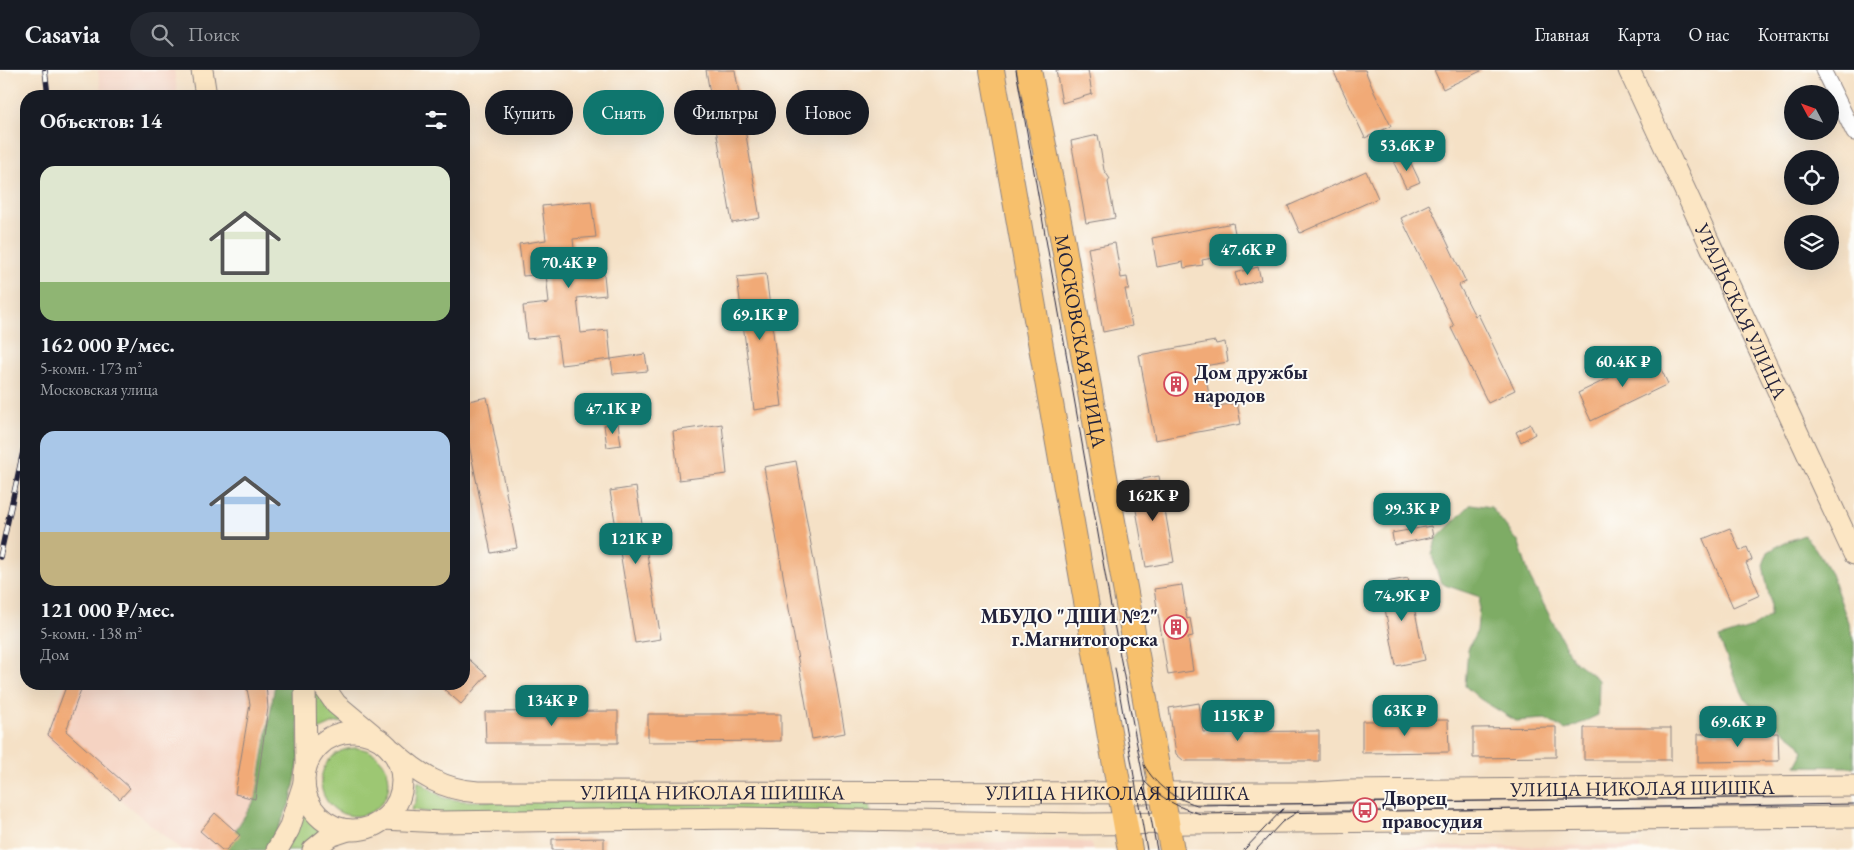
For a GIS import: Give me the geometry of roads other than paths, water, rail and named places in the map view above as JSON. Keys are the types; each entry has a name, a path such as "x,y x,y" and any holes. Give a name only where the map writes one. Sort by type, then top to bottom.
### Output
{"main road":[{"path":"202,70 205,90"},
{"name":"МОСКОВСКАЯ УЛИЦА","path":"992,70 1130,850"},
{"name":"МОСКОВСКАЯ УЛИЦА","path":"1029,70 1061,231 1172,850"},
{"name":"УРАЛЬСКАЯ УЛИЦА","path":"1629,70 1854,554"},
{"path":"305,690 306,796 313,809 322,819 348,830"},
{"path":"313,850 330,836 348,830 370,827 384,819 394,809 400,795 402,780 400,765 393,751 336,704 326,690"},
{"path":"277,850 290,830 311,754 333,736 346,732 361,732 374,736"},
{"name":"УЛИЦА НИКОЛАЯ ШИШКА","path":"393,751 432,782 470,792 1162,793 1854,786"},
{"name":"УЛИЦА НИКОЛАЯ ШИШКА","path":"384,819 441,822 739,818 1125,824 1854,817"}],"street":[{"path":"1822,70 1854,133"}],"tram line":[{"path":"1016,70 1114,624 1157,850"},
{"path":"1115,668 1147,850"},
{"path":"1144,765 1154,779 1166,790 1197,805 1793,797"},
{"path":"1145,782 1170,802 1201,814 1854,804"},
{"path":"1244,850 1283,809"},
{"path":"1256,850 1282,822 1299,811"}],"railway":[{"path":"45,70 47,90"},
{"path":"0,557 20,465"}],"place":[{"name":"Дом дружбы народов","path":"1176,384"},
{"name":"МБУДО \"ДШИ №2\" г.Магнитогорска","path":"1176,627"},
{"name":"Дворец правосудия","path":"1365,810"}]}
